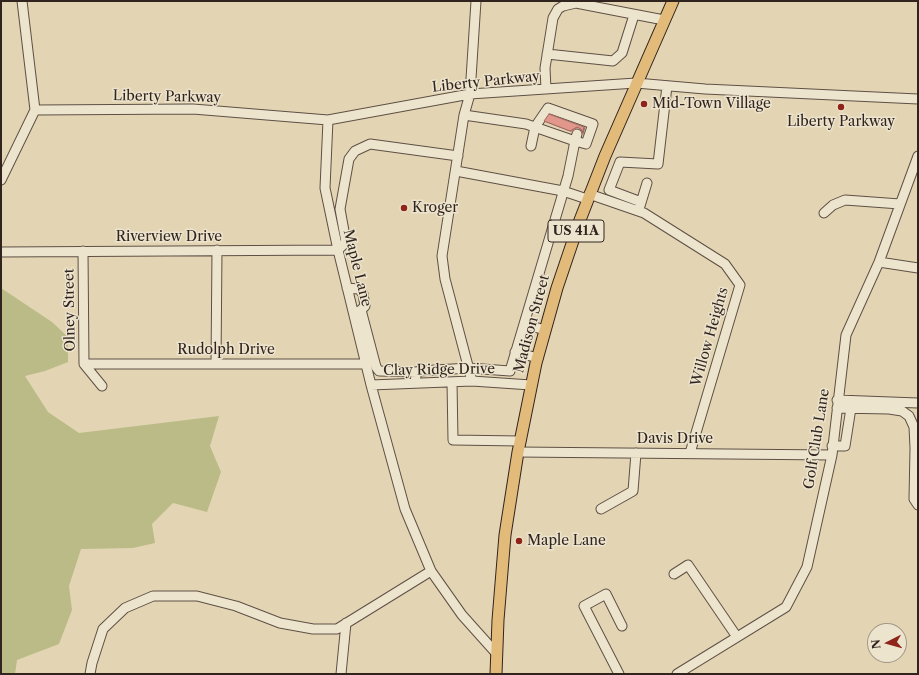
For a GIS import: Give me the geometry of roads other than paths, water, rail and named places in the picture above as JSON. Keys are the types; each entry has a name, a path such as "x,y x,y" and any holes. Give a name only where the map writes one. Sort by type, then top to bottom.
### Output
{"main road":[{"name":"Madison Street","path":"496,674 496,653 505,535 519,446 531,385 545,330 568,254 588,197 636,83 673,1"}],"street":[{"path":"1,180 35,110 22,1"},
{"path":"472,381 445,279 442,256 464,115 470,94 476,1"},
{"path":"546,89 545,68 553,18 558,9 563,6 576,4 664,20"},
{"path":"547,54 613,61 622,54 634,15"},
{"name":"Liberty Parkway","path":"35,110 193,109 328,120 470,94 636,83 705,90 918,99"},
{"path":"604,157 620,162 658,164 667,86"},
{"path":"348,288 359,289 363,294 365,306 358,312 376,367 379,371 417,372 469,368 510,371 563,191 566,126 548,108 535,127 531,146"},
{"path":"464,115 526,124 535,127 566,126"},
{"name":"Maple Lane","path":"328,120 325,188 338,250 348,288 358,312 371,385 406,509 431,571 462,615 496,653"},
{"path":"338,250 346,242 340,209 349,159 355,151 370,144 458,156"},
{"name":"Golf Club Lane","path":"677,674 786,607 807,567 832,450 846,335 879,262 918,156"},
{"path":"620,162 609,190 641,202"},
{"name":"Willow Heights","path":"456,172 610,201 639,211 725,264 740,285 690,453"},
{"path":"639,211 647,183"},
{"path":"610,201 614,192"},
{"path":"824,213 833,205 845,200 900,204"},
{"path":"216,364 217,250"},
{"name":"Riverview Drive","path":"1,252 338,250"},
{"name":"Olney Street","path":"83,251 84,364 102,386"},
{"path":"879,262 918,268"},
{"path":"524,324 545,330"},
{"path":"515,352 538,358"},
{"name":"Rudolph Drive","path":"84,364 367,364"},
{"path":"416,383 417,372"},
{"name":"Clay Ridge Drive","path":"371,385 472,381 531,385"},
{"name":"Davis Drive","path":"452,382 454,440 519,446 636,453 832,450"},
{"path":"837,404 918,403"},
{"path":"837,404 851,408 889,409 902,411 909,416 914,427 914,499 918,505"},
{"path":"832,450 845,446 851,408"},
{"path":"601,509 633,491 636,453"},
{"path":"674,574 688,565 737,637"},
{"path":"90,674 103,629 125,608 153,596 197,596 236,606 280,623 314,629 337,629 431,571"},
{"path":"619,674 584,606 606,594 622,626"},
{"path":"341,674 346,623"}],"place":[{"name":"Mid-Town Village","path":"644,104"},
{"name":"Liberty Parkway","path":"841,107"},
{"name":"Kroger","path":"404,208"},
{"name":"Maple Lane","path":"519,541"}]}
